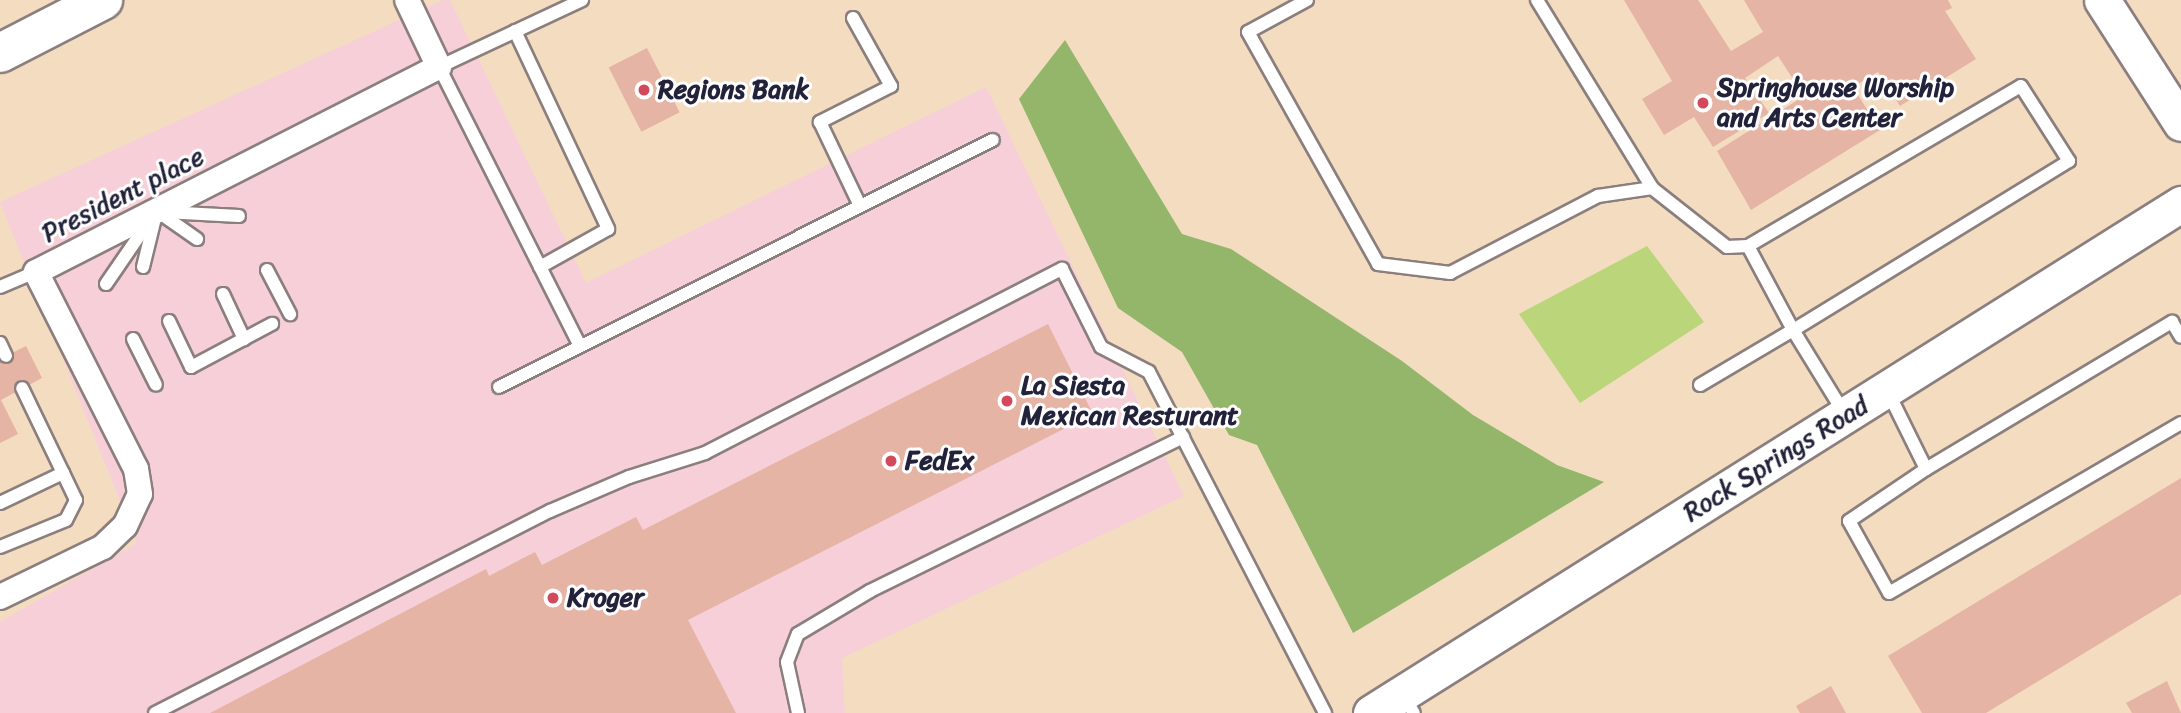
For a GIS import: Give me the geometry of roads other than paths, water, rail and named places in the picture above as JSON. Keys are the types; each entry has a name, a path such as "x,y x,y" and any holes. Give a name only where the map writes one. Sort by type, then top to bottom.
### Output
{"main road":[{"path":"0,53 103,0"}],"street":[{"path":"407,0 439,67"},
{"path":"2102,0 2181,123"},
{"name":"President place","path":"0,597 103,547 125,526 140,494 136,469 36,272 439,67"},
{"name":"Rock Springs Road","path":"1371,713 1408,704 1886,390 2181,204"}],"lane":[{"path":"580,346 439,67 582,0"},
{"path":"1307,0 1248,32 1378,264 1450,273 1598,195 1652,188"},
{"path":"1537,0 1652,188 1727,247 1748,246 2021,86 2069,162 1700,385"},
{"path":"853,18 891,86 820,122 860,206"},
{"path":"515,31 608,229 540,267"},
{"path":"499,387 993,140"},
{"path":"156,211 239,216"},
{"path":"156,211 197,239"},
{"path":"144,267 156,211"},
{"path":"106,284 156,211"},
{"path":"1748,246 1793,330 1846,416"},
{"path":"155,713 550,511 629,477 705,453 1062,269 1101,347 1149,372 1325,713"},
{"path":"267,270 290,314"},
{"path":"0,287 36,272"},
{"path":"223,294 244,339"},
{"path":"169,320 191,367 272,324"},
{"path":"2181,337 2172,322 1926,469 1849,521 1889,593 2181,423"},
{"path":"133,339 156,385"},
{"path":"0,547 66,520 76,500 22,388"},
{"path":"1886,390 1926,469"},
{"path":"798,713 787,662 798,634 870,592 1183,437"},
{"path":"0,503 63,473"}],"place":[{"name":"Regions Bank","path":"644,90"},
{"name":"Springhouse Worship and Arts Center","path":"1703,103"},
{"name":"La Siesta Mexican Resturant","path":"1007,401"},
{"name":"FedEx","path":"891,461"},
{"name":"Kroger","path":"553,598"}]}
